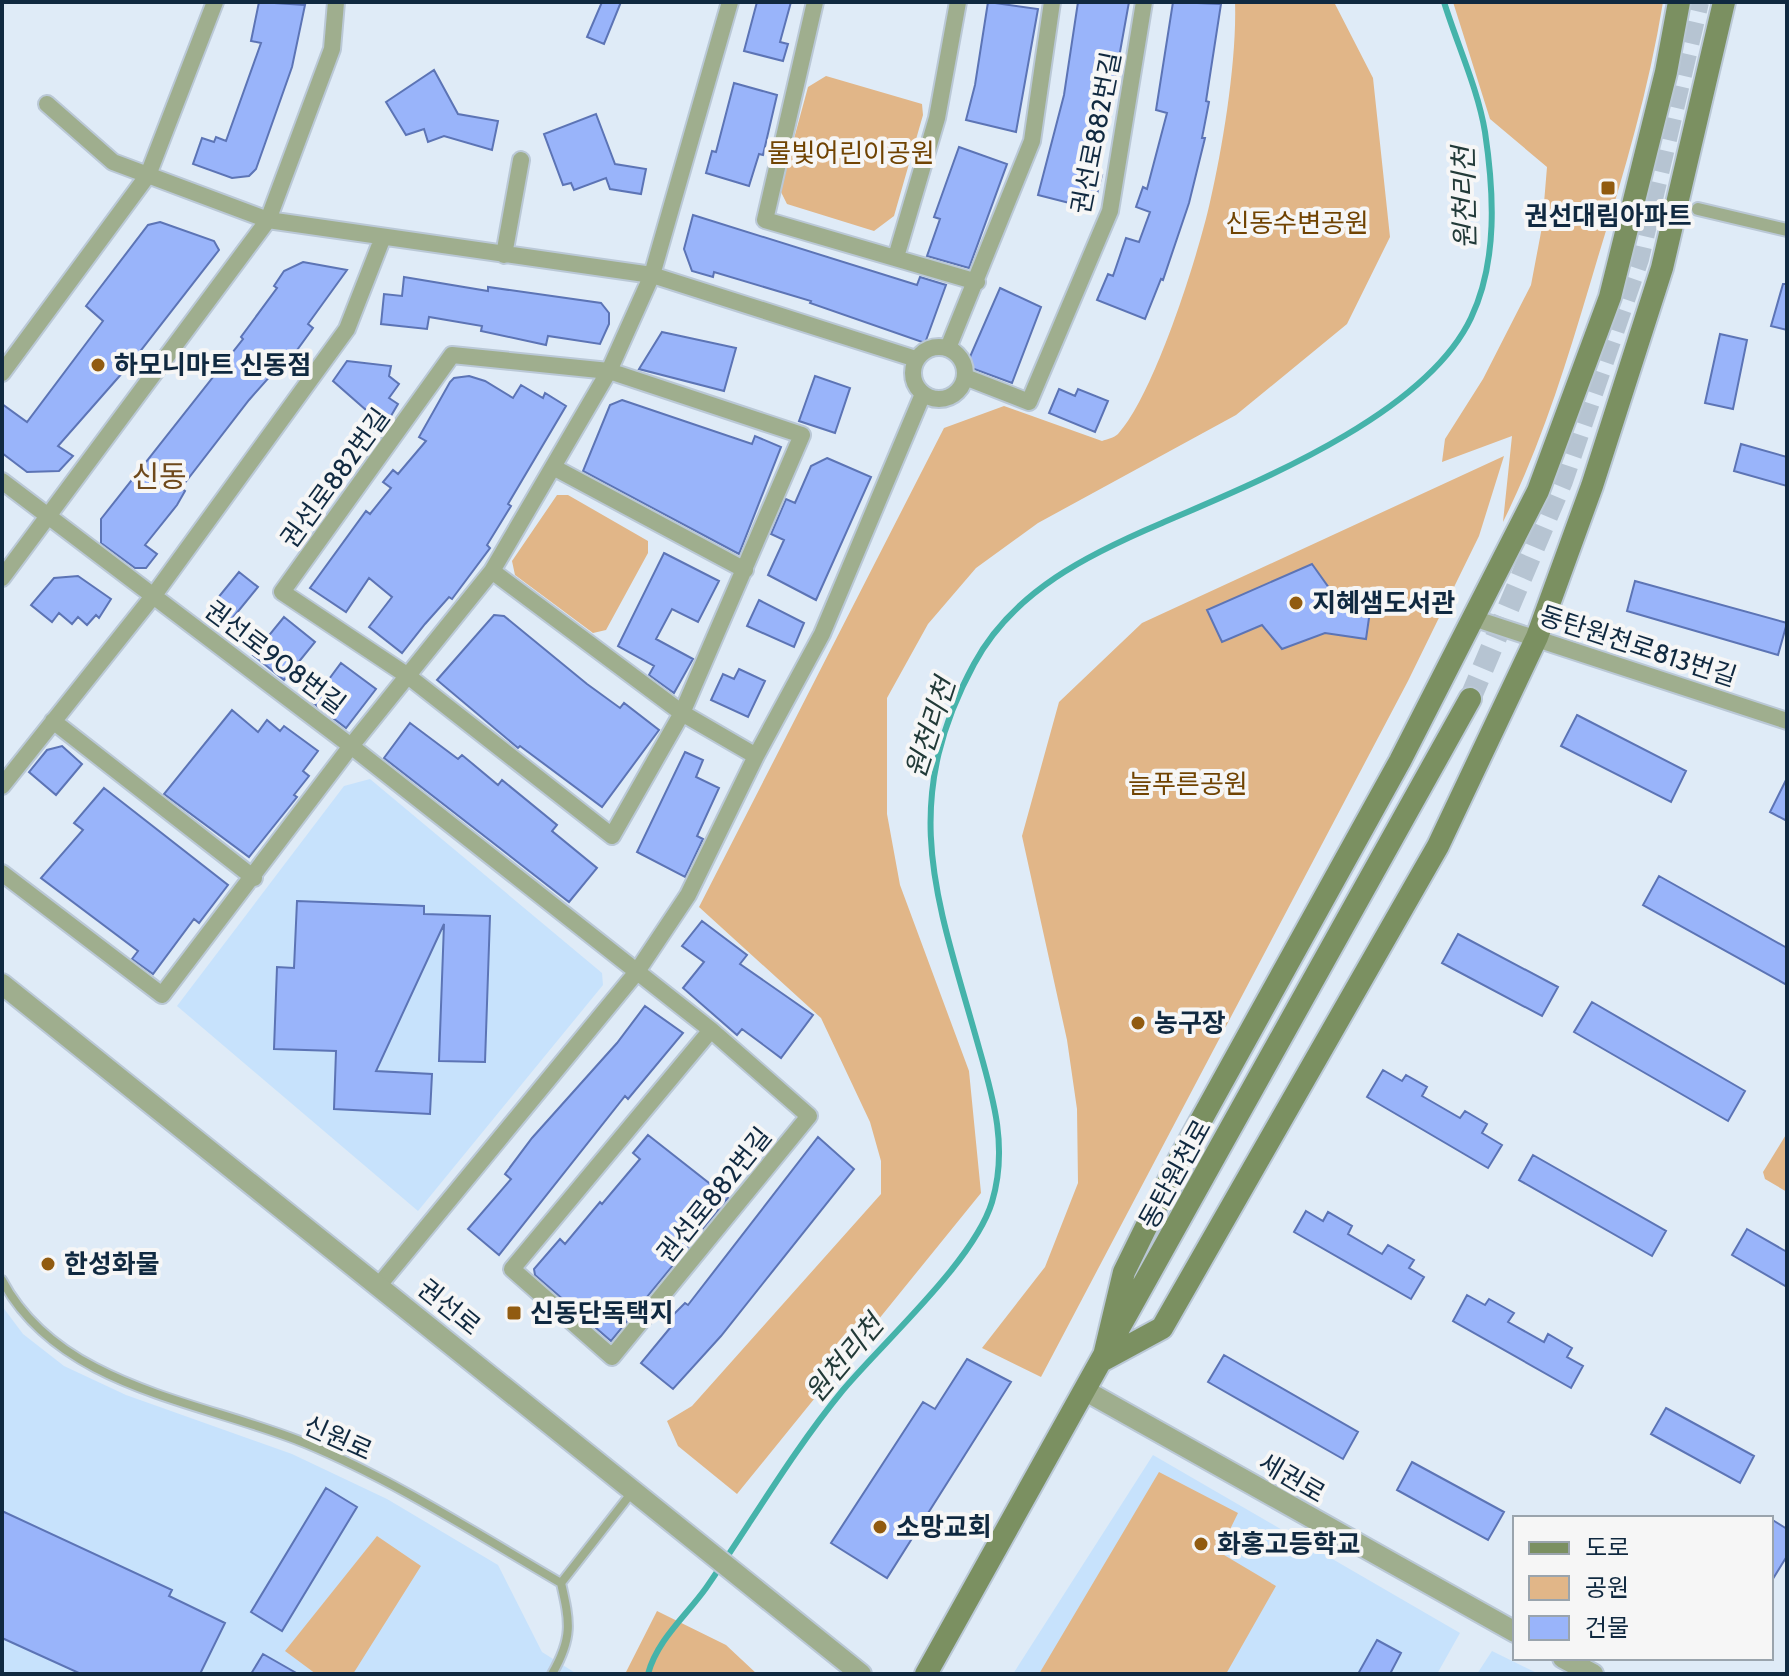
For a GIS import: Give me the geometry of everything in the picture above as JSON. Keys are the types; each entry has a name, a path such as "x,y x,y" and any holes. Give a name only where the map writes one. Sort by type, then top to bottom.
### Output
{"main road":[{"path":"1103,1360 1124,1272 1179,1160 1400,761 1538,491 1610,297 1666,72 1679,2"},
{"path":"1103,1360 1162,1328 1438,846 1537,637 1592,486 1662,268 1724,2"},
{"name":"동탄원천로","path":"926,1674 1470,699"}],"street":[{"path":"2,373 148,175 215,2"},
{"path":"2,578 268,220 332,49 336,2"},
{"path":"636,973 351,746 492,571 609,371 652,275 730,2"},
{"path":"815,2 765,220 977,282"},
{"path":"896,257 937,118 958,2"},
{"path":"948,348 1032,141 1052,2"},
{"name":"권선로882번길","path":"965,377 1029,402 1110,211 1144,2"},
{"path":"47,104 113,162 268,220 652,275 916,359"},
{"path":"504,255 521,160"},
{"path":"1698,209 1787,230"},
{"path":"2,786 154,595 347,329 383,237"},
{"path":"930,348 948,348 962,360 965,377 962,385 949,397 931,398 923,394 912,374 916,359 930,348"},
{"name":"권선로882번길","path":"452,355 609,371 802,435 682,713 612,836 408,676 282,592 452,355"},
{"path":"380,1284 636,973 688,895 756,756 822,634 923,394"},
{"path":"553,467 745,570"},
{"name":"권선로908번길","path":"2,481 351,746 254,878 162,995 2,873"},
{"path":"492,571 682,713 756,756"},
{"name":"동탄원천로813번길","path":"1473,618 1787,721"},
{"path":"53,721 254,878"},
{"name":"권선로882번길","path":"636,973 711,1030 809,1116 612,1357 512,1269 711,1030"},
{"name":"권선로","path":"2,984 380,1284 783,1614 861,1674"},
{"name":"세권로","path":"1086,1391 1513,1631"},
{"path":"1567,1660 1593,1674"}],"lane":[{"name":"신원로","path":"2,1280 34,1327 77,1358 173,1398 305,1443 397,1487 561,1583"},
{"path":"552,1674 564,1654 571,1624 561,1583 633,1491"}],"shaded area":[{"path":"370,779 602,973 603,985 418,1211 177,1006 344,786"},
{"path":"2,1306 23,1334 64,1366 126,1395 292,1454 387,1499 498,1565 542,1652 577,1674 2,1674"},
{"name":"화홍고등학교","path":"1153,1455 1460,1633 1437,1674 1013,1674"},
{"path":"1492,1651 1539,1674 1477,1674"}],"green space":[{"name":"신동수변공원","path":"1235,2 1334,2 1373,78 1390,237 1347,324 1236,415 1038,523 976,568 928,624 887,698 887,814 900,885 969,1071 981,1193 737,1494 678,1446 667,1421 692,1406 881,1194 881,1161 870,1122 821,1018 699,907 944,428 1004,406 1102,441 1118,434 1132,415 1173,324 1210,202 1228,102"},
{"path":"1453,2 1663,2 1635,131 1578,325 1544,425 1503,522 1512,436 1442,462 1445,439 1483,379 1531,285 1542,227 1547,167 1490,119"},
{"name":"물빛어린이공원","path":"826,76 922,104 923,115 894,216 874,231 787,204 780,190 808,87"},
{"name":"늘푸른공원","path":"1504,456 1479,536 1408,681 1041,1377 982,1348 1045,1267 1078,1183 1077,1109 1067,1040 1022,836 1059,702 1142,623"},
{"path":"557,495 568,495 648,541 648,553 606,630 593,633 515,575 512,561"},
{"path":"1787,1133 1787,1192 1765,1179 1763,1172"},
{"path":"1159,1472 1238,1513 1219,1552 1276,1586 1226,1674 1039,1674"},
{"path":"377,1536 421,1566 353,1674 316,1674 285,1651"},
{"path":"657,1611 726,1645 757,1674 625,1674"}],"building":[{"path":"259,2 305,5 292,67 256,169 249,176 232,178 193,164 202,138 214,142 216,137 226,141 261,43 251,41"},
{"path":"602,2 621,2 604,44 587,37"},
{"path":"757,2 791,2 780,42 788,44 783,61 744,51"},
{"path":"988,2 1038,9 1016,132 966,120 975,85"},
{"path":"1078,2 1129,2 1098,174 1102,175 1093,209 1038,195 1064,95"},
{"path":"1173,2 1221,4 1206,101 1209,102 1202,138 1205,138 1189,203 1163,280 1145,319 1097,300 1108,274 1113,276 1126,238 1139,242 1150,212 1136,207 1143,187 1147,189 1167,113 1156,110"},
{"path":"434,70 458,114 498,121 492,150 444,136 428,142 424,129 406,135 386,102"},
{"path":"734,83 777,95 763,155 759,154 749,186 706,173 712,151 716,152"},
{"path":"596,114 615,164 646,169 641,194 610,189 606,178 574,190 571,183 563,185 544,134"},
{"path":"959,147 1007,164 969,268 927,256 940,219 934,217"},
{"path":"693,215 917,285 920,277 946,285 925,343 811,301 714,272 713,277 692,271 684,249"},
{"path":"160,222 214,241 219,250 131,363 58,446 73,456 59,471 27,472 2,453 2,404 27,422 103,321 86,306 148,225"},
{"path":"303,262 347,270 308,324 313,328 284,368 280,365 249,400 181,488 185,491 177,505 145,545 157,554 146,568 135,568 101,543 101,519 243,339 241,337 277,288 274,286 284,271"},
{"path":"404,277 488,291 488,287 601,303 609,313 609,324 600,344 548,336 546,345 481,331 482,326 429,317 427,329 381,324 384,294 402,296"},
{"path":"1783,284 1787,284 1787,330 1771,326"},
{"path":"1000,288 1041,307 1012,383 966,366"},
{"path":"662,332 736,348 724,391 639,369"},
{"path":"1720,334 1747,340 1733,409 1705,403"},
{"path":"347,361 391,366 389,376 399,384 389,398 398,404 388,421 369,406 366,410 333,381"},
{"path":"469,376 485,381 513,398 521,385 543,398 545,393 566,406 508,504 511,506 487,545 490,548 452,599 449,597 402,653 369,627 392,597 369,578 346,612 310,588 366,511 370,514 391,488 383,482 393,470 398,474 426,441 419,437 450,382 454,378"},
{"path":"815,376 850,388 835,433 799,421"},
{"path":"1059,389 1075,396 1078,389 1108,401 1095,432 1049,413"},
{"path":"622,400 752,444 755,436 781,447 739,554 583,471 610,405"},
{"path":"1741,444 1787,457 1787,486 1734,471"},
{"path":"827,458 871,477 816,600 768,575 784,540 771,534 786,499 795,503 811,466"},
{"path":"664,553 719,581 698,622 672,609 656,639 693,659 674,693 649,675 654,666 618,646"},
{"name":"지혜샘도서관","path":"1312,564 1332,592 1372,597 1366,639 1325,633 1282,649 1262,625 1222,642 1207,610"},
{"path":"239,572 258,587 231,620 212,605"},
{"path":"78,576 111,599 99,618 96,615 87,625 78,617 72,624 59,613 52,622 31,605 54,578"},
{"path":"1635,581 1787,623 1778,655 1627,611"},
{"path":"759,600 804,623 794,647 747,626"},
{"path":"494,615 504,616 587,684 620,708 624,703 659,730 602,807 520,746 518,748 437,680"},
{"path":"284,617 315,642 284,680 253,655"},
{"path":"341,663 376,689 346,728 312,702"},
{"path":"739,669 765,681 748,717 711,700 723,674 734,679"},
{"path":"232,710 258,732 267,720 280,731 284,726 318,751 303,771 309,776 294,795 297,797 249,857 164,794"},
{"path":"1577,715 1686,771 1671,802 1561,746"},
{"path":"410,723 458,759 462,755 498,785 502,780 557,825 552,831 597,868 569,902 384,758"},
{"path":"62,746 82,764 56,795 29,772 47,750"},
{"path":"685,752 703,760 696,777 719,788 697,836 703,839 685,877 637,852"},
{"path":"1787,778 1787,821 1770,812"},
{"path":"104,788 228,885 199,923 194,919 153,974 132,959 138,951 41,878 83,830 74,823"},
{"path":"1659,876 1787,948 1787,985 1643,905"},
{"path":"297,901 424,906 424,914 490,916 485,1062 439,1061 444,924 376,1071 432,1074 430,1114 334,1109 336,1051 274,1049 277,967 294,968"},
{"path":"702,921 747,955 740,964 813,1015 781,1058 742,1029 737,1035 683,988 704,962 682,946"},
{"path":"1458,934 1558,987 1542,1016 1442,963"},
{"path":"1592,1002 1745,1091 1728,1121 1574,1032"},
{"path":"645,1006 683,1033 628,1099 625,1096 499,1255 468,1229 511,1179 505,1174 532,1138 617,1043"},
{"path":"1383,1070 1402,1081 1406,1075 1427,1087 1422,1096 1460,1118 1465,1111 1487,1124 1482,1133 1502,1145 1488,1168 1367,1097"},
{"path":"648,1135 728,1198 611,1341 535,1275 534,1269 560,1239 565,1244 600,1202 602,1204 640,1159 633,1153"},
{"path":"818,1137 854,1169 721,1336 673,1389 641,1363 670,1328 665,1323 685,1303 688,1305"},
{"path":"1533,1155 1666,1231 1652,1256 1519,1180"},
{"path":"1306,1211 1323,1221 1328,1212 1352,1226 1348,1234 1382,1254 1388,1245 1414,1260 1409,1268 1424,1277 1411,1299 1294,1232"},
{"path":"1747,1229 1787,1252 1787,1287 1732,1255"},
{"path":"1467,1295 1485,1305 1489,1299 1514,1313 1508,1322 1544,1342 1548,1334 1572,1348 1567,1357 1583,1366 1571,1388 1453,1321"},
{"path":"1224,1355 1358,1432 1343,1459 1208,1382"},
{"path":"967,1359 1011,1382 887,1578 831,1543 923,1402 935,1409"},
{"path":"1666,1408 1754,1456 1740,1483 1651,1434"},
{"path":"1412,1462 1504,1512 1488,1540 1397,1490"},
{"path":"326,1488 357,1507 282,1631 251,1612"},
{"path":"2,1511 172,1590 169,1596 225,1623 200,1674 81,1674 2,1638"},
{"path":"1773,1520 1787,1529 1787,1556 1773,1579"},
{"path":"1377,1640 1401,1653 1390,1674 1358,1674"},
{"path":"263,1654 298,1674 251,1674"}],"waterway":[{"name":"원천리천","path":"648,1674 665,1639 706,1588 806,1438 843,1390 948,1274 982,1225 992,1202 999,1163 994,1106 950,948 932,856 931,811 936,764 950,716 974,664 990,638 1010,616 1031,595 1055,578 1107,548 1289,466 1378,415 1417,385 1448,353 1471,318 1480,296 1490,250 1490,178 1485,132 1477,99 1444,2"}],"tunnel":[{"path":"1470,699 1562,481 1638,259 1698,2"}],"place":[{"name":"권선대림아파트","path":"1608,188"},
{"name":"하모니마트 신동점","path":"98,365"},
{"name":"지혜샘도서관","path":"1296,603"},
{"name":"농구장","path":"1138,1023"},
{"name":"한성화물","path":"48,1264"},
{"name":"신동단독택지","path":"514,1313"},
{"name":"소망교회","path":"880,1527"},
{"name":"화홍고등학교","path":"1201,1544"}],"district":[{"name":"신동","path":"159,476"}]}
